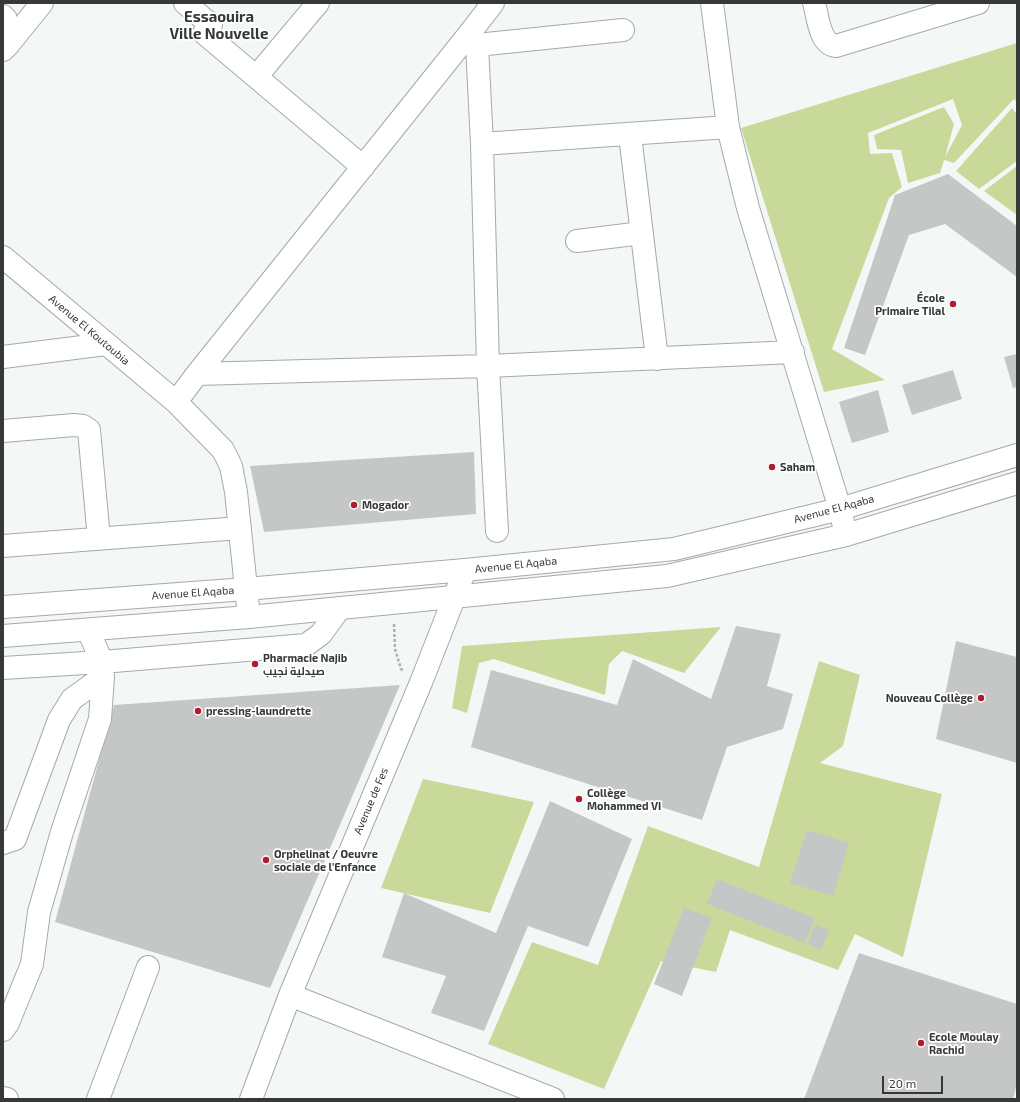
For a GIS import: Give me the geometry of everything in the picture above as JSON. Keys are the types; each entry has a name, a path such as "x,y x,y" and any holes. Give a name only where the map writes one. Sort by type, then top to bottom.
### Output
{"street":[{"path":"6,48 42,3"},
{"path":"185,3 211,25 204,33 363,167"},
{"path":"256,77 318,3"},
{"path":"176,402 363,167 473,40 493,3"},
{"path":"712,3 728,128 748,208 840,509 846,536"},
{"path":"814,3 824,38 828,44 836,46 978,3"},
{"path":"3,16 6,19 6,48"},
{"path":"473,40 623,30"},
{"path":"473,40 482,144 488,366 497,531"},
{"path":"482,144 728,128"},
{"path":"630,135 657,359"},
{"path":"577,241 642,233"},
{"name":"Avenue El Koutoubia","path":"3,257 176,402 222,450 231,466 236,492 249,617"},
{"path":"3,357 106,344"},
{"path":"197,374 488,366 793,352"},
{"path":"3,431 74,425 83,426 89,430 99,539"},
{"name":"Avenue El Aqaba","path":"3,607 246,589 465,570 674,549 840,509 1017,455"},
{"path":"3,636 249,617 667,576 846,536 1017,483"},
{"path":"3,546 240,528"},
{"name":"Avenue de Fes","path":"251,1099 290,995 422,680 465,570"},
{"path":"3,668 102,670 306,644 321,634 340,608"},
{"path":"3,1030 8,1023 32,964 39,912 62,832 100,720 102,670 88,630"},
{"path":"3,843 15,839 59,720 72,699 102,670"},
{"path":"98,1099 148,967"},
{"path":"290,995 553,1099"},
{"path":"3,1098 7,1099"}],"path":[{"path":"393,603 395,649 401,670 422,680"}],"green space":[{"path":"1017,43 1017,103 1014,99 954,163 944,160 940,173 908,183 901,150 877,149 874,135 944,107 954,124 945,157 962,125 953,99 868,133 870,154 892,153 902,187 889,198 832,349 885,380 824,392 741,128"},
{"path":"1012,108 1017,114 1017,161 979,189 956,171"},
{"path":"1017,166 1017,215 984,191"},
{"path":"721,627 684,673 622,651 609,664 605,695 494,659 479,663 467,713 452,708 462,646"},
{"path":"819,661 860,675 843,746 820,763 942,794 903,957 855,934 838,970 730,930 716,972 661,961 604,1089 488,1044 532,942 598,965 648,826 759,867"},
{"path":"423,779 534,802 490,913 381,888"}],"building":[{"path":"948,174 1017,226 1017,277 945,224 909,235 865,355 844,348 895,195"},
{"path":"1017,354 1017,387 1013,388 1004,357"},
{"path":"953,370 962,399 912,415 902,385"},
{"path":"878,390 889,432 852,443 839,402"},
{"path":"474,452 476,514 264,532 250,466"},
{"path":"736,626 781,634 767,686 793,694 783,729 727,747 702,820 471,747 491,670 617,705 633,659 711,699"},
{"name":"Nouveau Collège","path":"956,641 1017,657 1017,763 936,739"},
{"path":"400,685 270,988 55,922 114,705"},
{"path":"550,801 632,839 588,947 528,926 484,1031 431,1013 446,976 382,957 404,893 496,933"},
{"path":"807,830 849,843 833,896 790,883"},
{"path":"717,879 815,918 805,943 707,904"},
{"path":"684,908 712,918 682,996 654,984"},
{"path":"815,925 829,930 821,950 807,944"},
{"name":"Ecole Moulay Rachid","path":"859,953 1017,1004 1017,1083 1013,1099 804,1099"}],"place":[{"name":"École Primaire Tilal","path":"953,304"},
{"name":"Saham","path":"772,467"},
{"name":"Mogador","path":"354,505"},
{"name":"Pharmacie Najib صيدلية نجيب","path":"255,664"},
{"name":"Nouveau Collège","path":"981,698"},
{"name":"pressing-laundrette","path":"198,711"},
{"name":"Collège Mohammed VI","path":"579,799"},
{"name":"Orphelinat / Oeuvre sociale de l'Enfance","path":"266,860"},
{"name":"Ecole Moulay Rachid","path":"921,1043"}],"district":[{"name":"Essaouira Ville Nouvelle","path":"219,26"}]}
